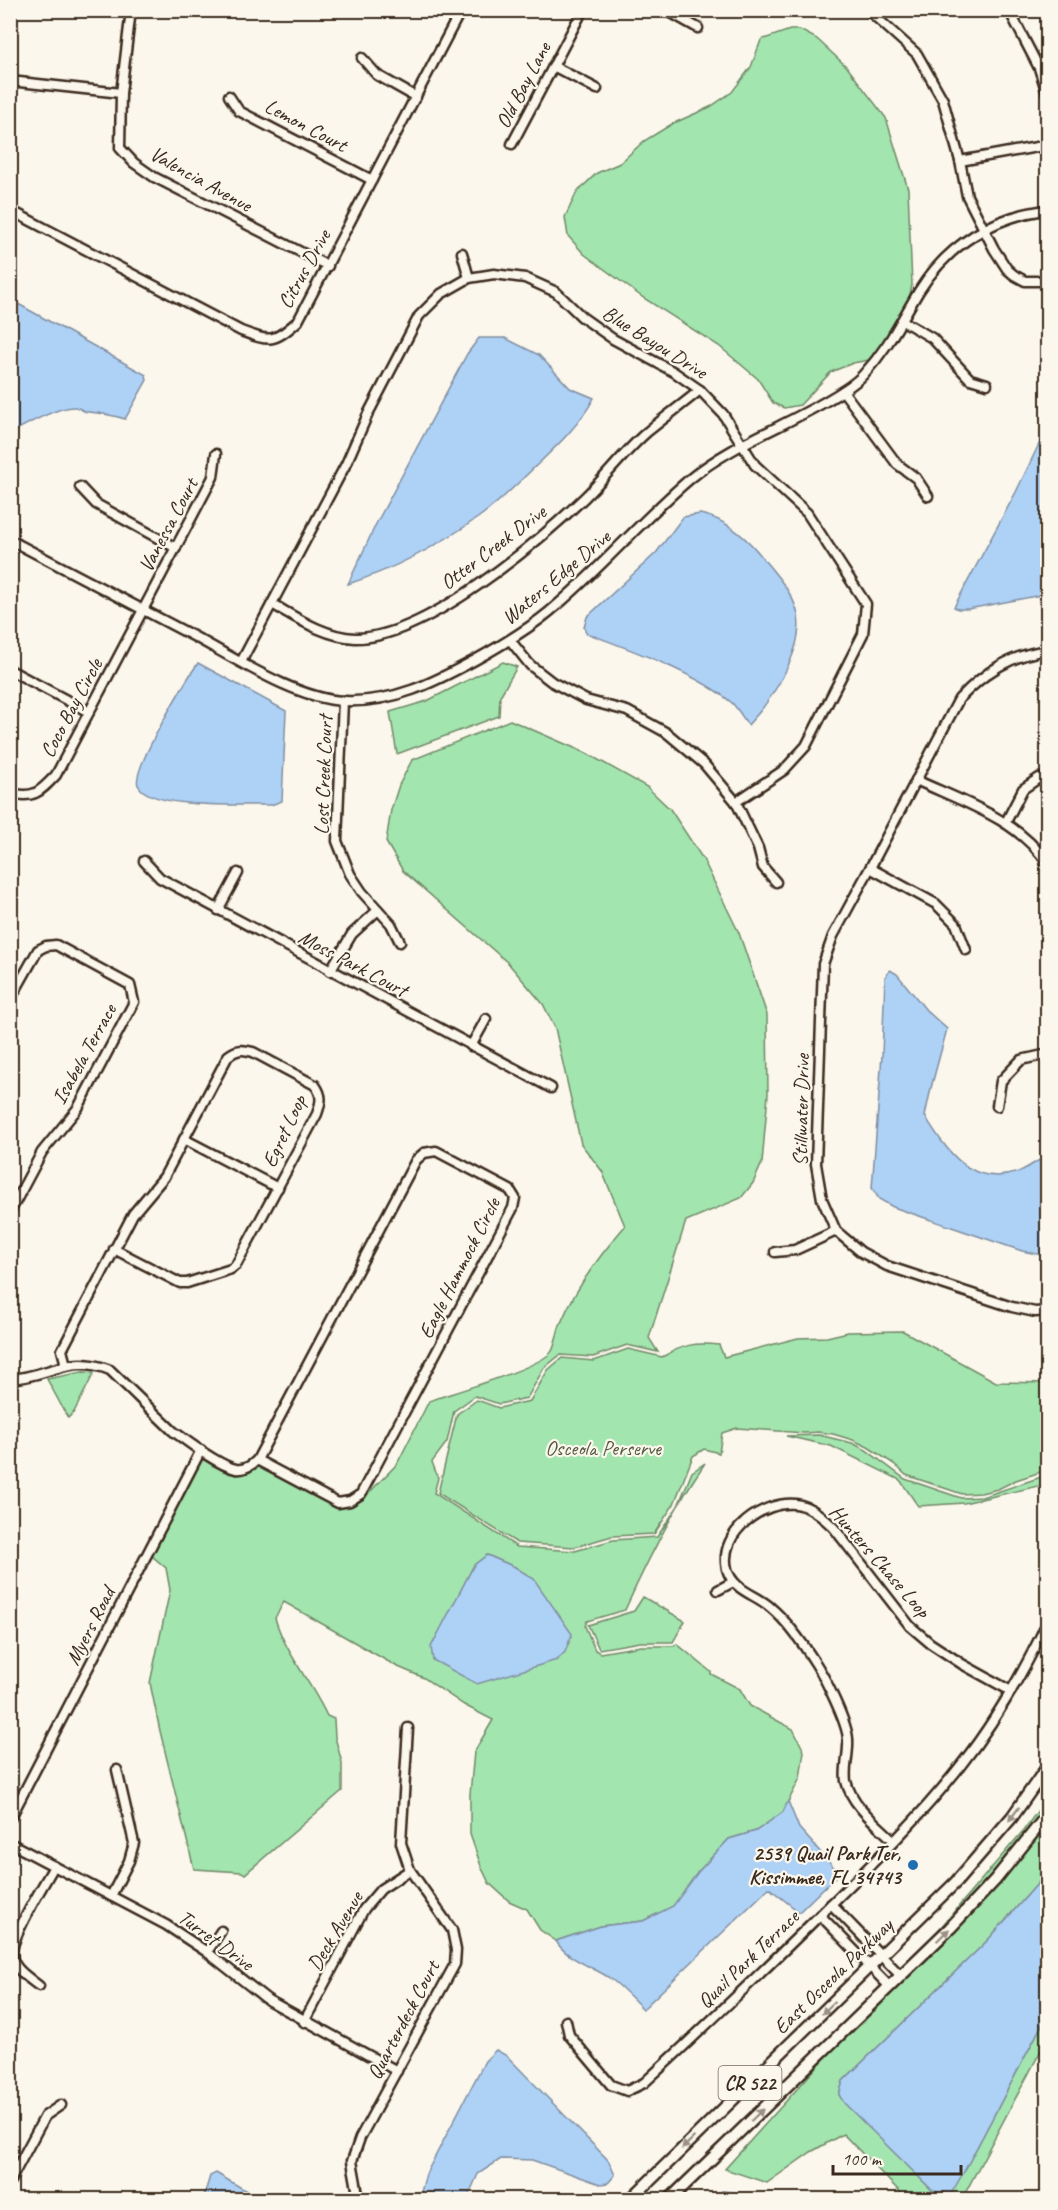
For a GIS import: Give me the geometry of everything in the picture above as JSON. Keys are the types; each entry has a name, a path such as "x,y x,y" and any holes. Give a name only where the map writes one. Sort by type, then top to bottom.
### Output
{"main road":[{"name":"East Osceola Parkway","path":"630,2199 956,1882 1011,1817 1047,1766"},
{"name":"CR 522","path":"669,2199 950,1928 995,1880 1047,1815"}],"street":[{"name":"Valencia Avenue","path":"131,10 121,93 120,147 134,163 154,177 328,266"},
{"name":"Citrus Drive","path":"10,210 241,331 264,340 280,337 297,321 328,266 461,10"},
{"name":"Old Bay Lane","path":"512,144 583,10"},
{"path":"666,10 698,28"},
{"path":"868,10 917,54 942,100 960,161 967,196 1007,269 1025,281 1041,281"},
{"path":"1013,12 1039,68 1047,96"},
{"path":"362,58 377,75 416,97"},
{"path":"553,66 597,89"},
{"path":"10,81 121,93"},
{"name":"Lemon Court","path":"229,96 238,111 372,180"},
{"path":"960,161 1047,145"},
{"name":"Waters Edge Drive","path":"10,540 241,662 306,693 343,701 391,698 434,683 510,640 549,612 692,477 741,445 799,417 860,378 886,348 919,291 944,258 984,229 1015,216 1047,210"},
{"path":"462,253 469,278"},
{"name":"Blue Bayou Drive","path":"241,662 346,464 368,414 419,316 441,294 469,278 494,274 525,278 556,292 582,316 613,339 674,372 700,390 723,414 755,465 807,513 866,604 863,634 806,746 784,770 736,802"},
{"path":"903,321 932,338 970,379 987,384"},
{"name":"Otter Creek Drive","path":"272,604 317,629 353,638 382,636 438,610 514,559 545,534 586,496 646,433 700,390"},
{"path":"843,391 897,464 916,478 928,496"},
{"name":"Vanessa Court","path":"144,610 213,477 216,454"},
{"path":"80,487 96,504 176,548"},
{"name":"Coco Bay Circle","path":"10,794 25,797 42,790 56,775 144,610"},
{"path":"510,640 530,665 552,682 586,700 627,711 667,734 704,764 736,802 758,848 764,867 776,882"},
{"name":"Stillwater Drive","path":"1047,650 1003,662 978,679 959,699 833,936 823,964 816,1164 822,1200 836,1231 861,1252 887,1266 1012,1307 1035,1312 1047,1311"},
{"path":"10,670 89,712"},
{"name":"Lost Creek Court","path":"343,701 337,841 350,874 391,924 400,942"},
{"path":"1006,822 1023,789 1039,778"},
{"path":"916,780 1006,822 1040,852 1047,864"},
{"name":"Moss Park Court","path":"144,861 160,878 551,1088"},
{"path":"870,868 936,904 956,924 966,950"},
{"path":"218,910 238,873"},
{"path":"330,971 352,933 378,910"},
{"name":"Isabela Terrace","path":"10,1000 38,950 56,945 130,985 134,1002 78,1108 42,1152 10,1212"},
{"path":"471,1046 486,1019"},
{"name":"Egret Loop","path":"66,1365 62,1350 114,1249 133,1214 164,1177 228,1056 235,1050 243,1049 253,1052 315,1085 321,1094 317,1114 236,1265 231,1269 187,1283 180,1283 114,1249"},
{"path":"997,1106 1001,1081 1021,1060 1047,1053"},
{"path":"184,1139 278,1188"},
{"name":"Eagle Hammock Circle","path":"436,1151 510,1190 515,1198 513,1209 361,1494 350,1501 338,1503 257,1460 416,1160 424,1153 436,1151"},
{"path":"775,1252 795,1250 836,1231"},
{"path":"10,1379 82,1362 97,1364 110,1370 173,1431 223,1465 237,1470 249,1467 257,1460"},
{"name":"Myers Road","path":"10,1819 201,1450"},
{"name":"Hunters Chase Loop","path":"733,1582 727,1570 726,1554 737,1530 753,1514 777,1503 799,1504 821,1515 834,1528 910,1626 923,1638 962,1664 1011,1690"},
{"path":"718,1590 733,1582 770,1606 816,1665 848,1738 846,1781 858,1806 894,1841"},
{"name":"Quail Park Terrace","path":"566,2021 569,2035 610,2085 627,2091 644,2084 767,1968 894,1841 962,1764 1026,1667 1047,1621"},
{"name":"Quarterdeck Court","path":"366,2199 357,2196 352,2161 360,2138 454,1964 456,1950 452,1930 411,1870 401,1843 408,1728"},
{"path":"111,1896 129,1862 134,1843 117,1770"},
{"name":"Turret Drive","path":"10,1843 166,1925 207,1952 268,2000 304,2022 397,2071"},
{"path":"39,1986 17,1967 12,1955 15,1940 54,1866"},
{"name":"Deck Avenue","path":"304,2022 364,1909 381,1889 411,1870"},
{"path":"831,1904 901,1976"},
{"path":"820,1915 889,1986"},
{"path":"207,1952 221,1931"},
{"path":"10,2181 45,2116 61,2105"}],"green space":[{"path":"790,30 800,30 817,39 847,67 886,118 908,189 912,285 909,299 899,319 869,360 853,363 831,372 800,405 784,408 773,403 758,379 719,346 642,297 584,254 568,236 565,217 577,192 597,173 620,163 644,141 672,124 710,107 732,92 751,67 761,40"},
{"path":"503,662 517,667 500,696 499,716 397,754 390,712 427,701"},
{"path":"510,720 586,753 647,787 670,809 703,859 739,933 767,1015 768,1094 762,1163 753,1183 741,1198 686,1221 649,1338 658,1352 627,1345 593,1357 560,1355 544,1368 527,1398 499,1404 475,1396 454,1411 447,1442 432,1462 438,1478 434,1493 517,1547 575,1551 613,1540 657,1537 676,1509 625,1610 587,1621 585,1626 595,1650 600,1653 641,1646 674,1646 677,1644 711,1674 740,1689 750,1706 793,1729 804,1751 800,1778 783,1812 756,1831 729,1839 698,1872 674,1906 643,1921 601,1926 556,1941 540,1930 527,1909 509,1901 489,1883 470,1834 470,1794 474,1752 493,1720 464,1705 424,1678 396,1666 284,1602 275,1618 279,1631 327,1716 334,1719 335,1737 342,1763 342,1791 245,1874 194,1869 150,1683 170,1590 166,1568 152,1556 203,1457 230,1472 244,1473 258,1466 336,1507 351,1506 364,1498 397,1464 429,1401 515,1372 552,1351 560,1325 580,1285 625,1226 602,1171 581,1144 555,1028 543,1004 508,963 403,871 386,842 391,810 399,785 412,760","holes":["487,1555 515,1567 433,1660 432,1647 474,1565"]},
{"name":"Osceola Perserve","path":"903,1331 996,1382 1047,1383 1047,1470 1016,1480 998,1489 962,1494 906,1475 868,1447 833,1434 737,1428 722,1433 719,1453 704,1449 693,1456 674,1504 654,1534 612,1536 574,1547 517,1543 438,1493 457,1414 477,1400 499,1408 530,1401 548,1370 562,1358 594,1361 628,1349 662,1357 683,1347 696,1344 719,1345 724,1357 798,1338 827,1337 848,1332"},
{"path":"83,1372 94,1373 74,1412 68,1418 47,1379"},
{"path":"819,1435 852,1443 866,1450 905,1479 961,1498 982,1497 1047,1475 1047,1484 964,1503 918,1506 900,1480 831,1446 786,1436"},
{"path":"705,1463 693,1480 679,1504 692,1472"},
{"path":"643,1597 685,1621 673,1642 640,1642 599,1649 588,1625 634,1611"},
{"path":"1047,1798 1047,1806 1025,1836 991,1877 929,1941 1023,1831"},
{"path":"1047,1823 1047,1873 988,1940 843,2081 839,2095 933,2191 950,2194 1047,2015 1047,2039 962,2199 907,2199 843,2134 811,2152 767,2183 725,2169 842,2039 999,1883"}],"water":[{"path":"11,300 146,375 147,380 125,419 86,412 75,407 42,417 11,433"},
{"path":"479,338 505,338 539,355 570,388 594,398 583,416 561,441 487,511 416,555 348,584 376,524 467,354"},
{"path":"1047,438 1047,594 968,609 954,607 1016,492 1041,440"},
{"path":"700,514 728,525 752,545 784,584 797,611 799,625 792,656 777,687 748,725 732,703 718,692 662,663 586,633 584,627 587,617 656,553 683,517"},
{"path":"198,663 286,711 282,801 271,805 178,802 160,799 146,793 138,785 138,776 151,744"},
{"path":"890,970 897,974 926,1010 947,1029 925,1116 941,1141 961,1162 984,1175 999,1176 1019,1172 1047,1156 1047,1256 1022,1251 893,1207 879,1199 872,1188 882,1055 885,977"},
{"path":"487,1555 515,1567 534,1579 572,1634 565,1652 557,1660 477,1684 433,1660 431,1647 474,1565"},
{"path":"788,1801 799,1828 839,1873 799,1912 769,1888 643,2009 611,1979 574,1958 556,1941 601,1926 643,1921 673,1906 698,1872 729,1839 756,1831 783,1812"},
{"path":"1047,1873 1047,2015 951,2194 933,2191 844,2103 839,2095 843,2081 988,1940"},
{"path":"496,2050 507,2056 608,2160 615,2175 608,2183 600,2184 532,2160 501,2159 478,2174 467,2199 419,2199 426,2174 485,2061"},
{"path":"216,2173 257,2197 256,2199 203,2199 210,2176"},
{"path":"722,2191 755,2195 755,2199 713,2199"}],"place":[{"name":"2539 Quail Park Ter, Kissimmee, FL 34743","path":"913,1865"}]}
